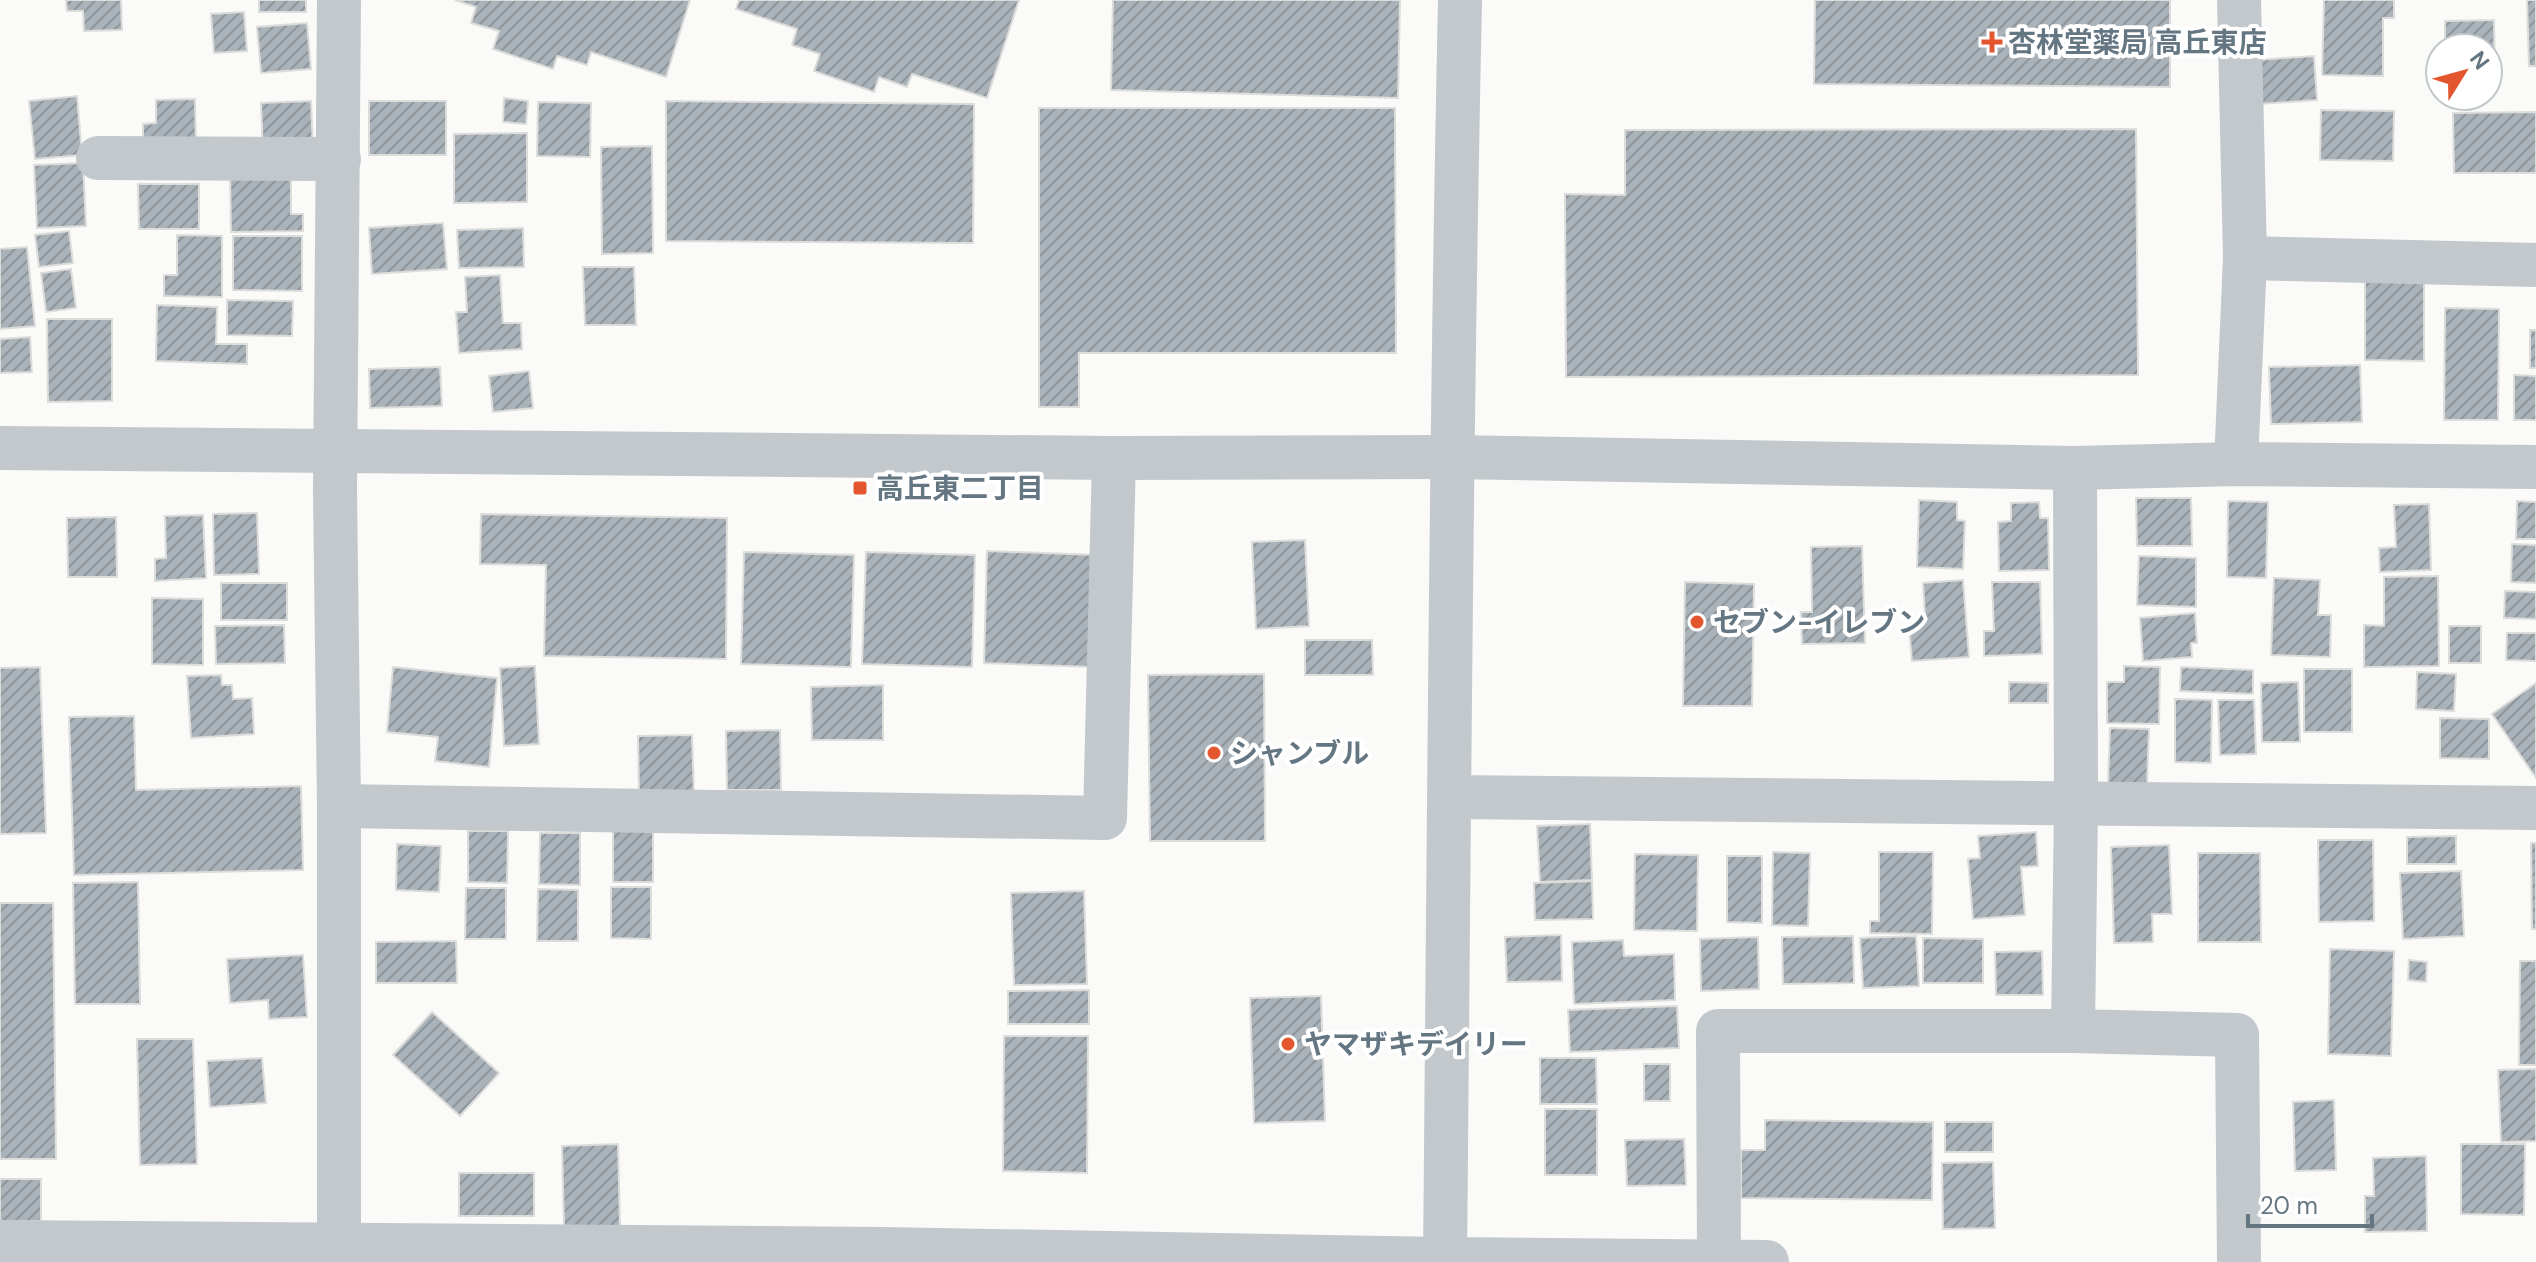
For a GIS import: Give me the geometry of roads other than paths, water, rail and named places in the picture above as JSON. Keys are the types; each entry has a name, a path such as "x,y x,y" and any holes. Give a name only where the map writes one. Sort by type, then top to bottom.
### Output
{"street":[{"path":"339,0 336,452 339,1243"},
{"path":"1445,1261 1451,797 1451,457 1460,0"},
{"path":"2236,464 2245,258 2239,0"},
{"path":"98,158 339,159"},
{"path":"2245,258 2536,265"},
{"path":"0,448 1114,458 1451,457 2075,468 2236,464 2536,467"},
{"path":"339,806 1105,818 1114,458"},
{"path":"2073,1031 2075,468"},
{"path":"1451,797 2536,808"},
{"path":"1719,1261 1718,1031 2073,1031 2237,1035 2239,1262"},
{"path":"0,1242 339,1243 886,1255 1767,1262"}],"place":[{"name":"杏林堂薬局 高丘東店","path":"1992,42"},
{"name":"高丘東二丁目","path":"860,488"},
{"name":"セブン-イレブン","path":"1697,622"},
{"name":"シャンブル","path":"1214,753"},
{"name":"ヤマザキデイリー","path":"1288,1044"}]}
